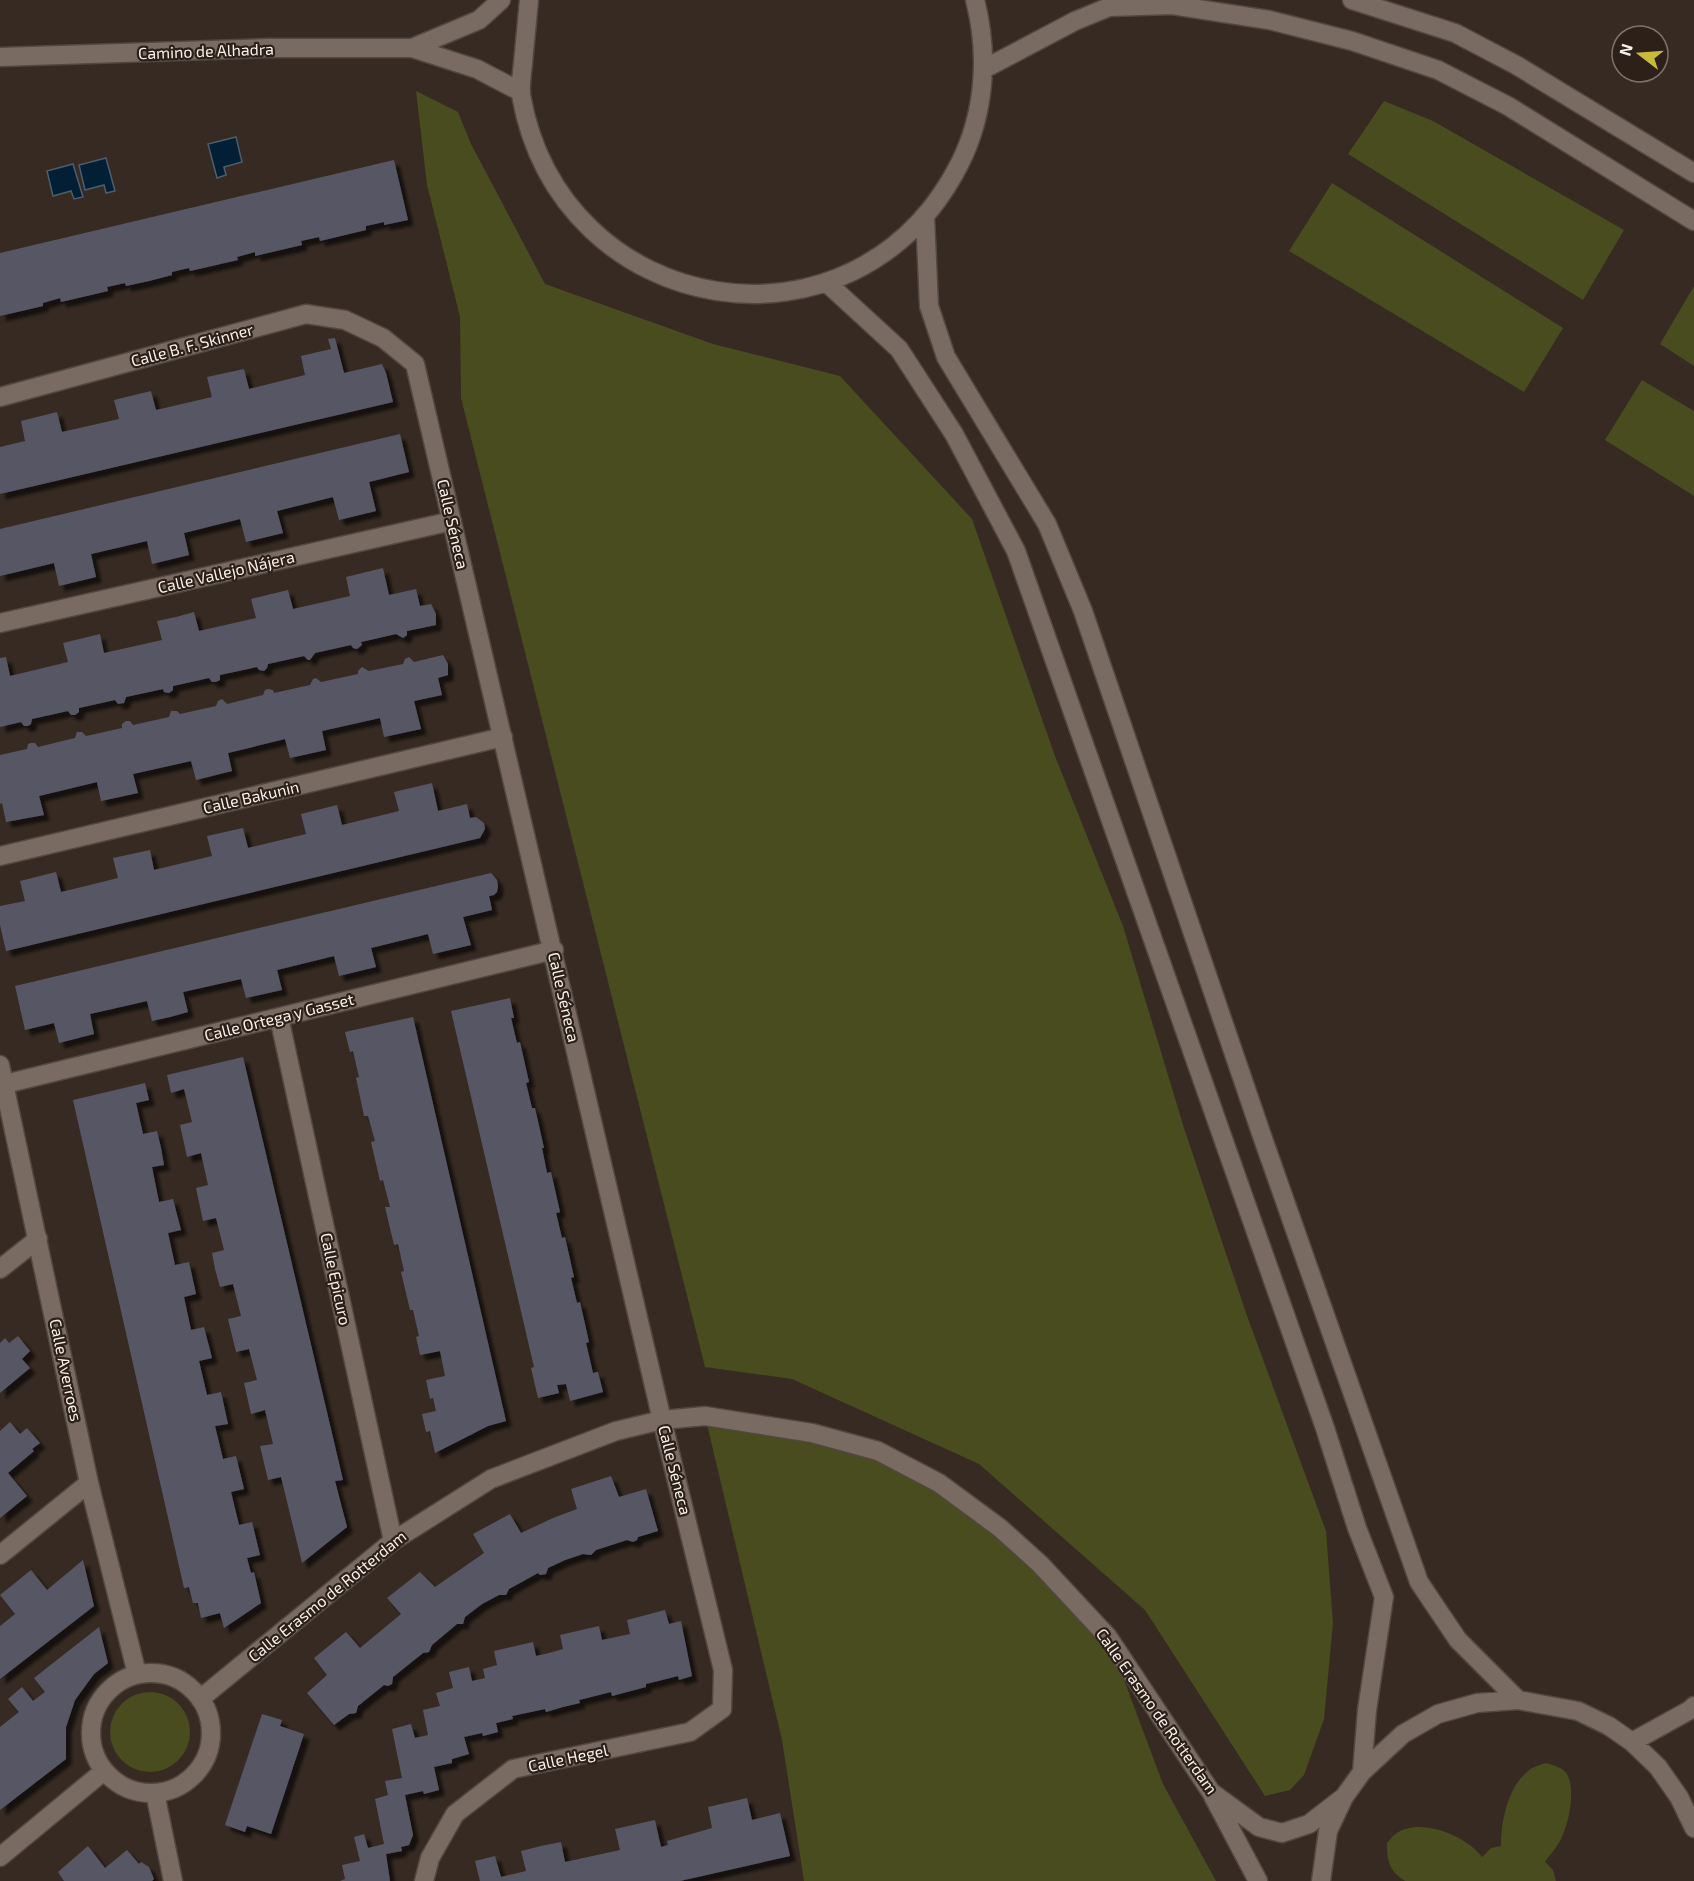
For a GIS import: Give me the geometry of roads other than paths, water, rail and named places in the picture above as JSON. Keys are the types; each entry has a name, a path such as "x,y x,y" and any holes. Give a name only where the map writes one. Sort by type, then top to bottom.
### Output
{"street":[{"name":"Camino de Alhadra","path":"412,48 479,20 501,0"},
{"path":"530,0 521,92 530,131 548,174 574,212 607,244 646,269 689,286 734,294 780,293 826,282 871,261 896,244 925,216 949,184 968,148 979,110 984,69 981,24 975,0"},
{"path":"1352,0 1455,33 1515,64 1694,173"},
{"path":"984,69 1075,21 1109,7 1172,5 1269,20 1352,41 1438,70 1509,106 1694,221"},
{"name":"Camino de Alhadra","path":"0,57 268,48 412,48 477,69 521,92"},
{"path":"925,216 929,306 946,357 1047,524 1083,611 1261,1133 1419,1582 1458,1640 1518,1700"},
{"path":"826,282 899,349 954,434 1016,550 1309,1383 1357,1528 1384,1597 1367,1710 1362,1772"},
{"name":"Calle B. F. Skinner","path":"0,397 306,314 345,320 383,338"},
{"name":"Calle Séneca","path":"383,338 415,364 723,1670"},
{"name":"Calle Vallejo Nájera","path":"0,623 452,521"},
{"name":"Calle Bakunin","path":"0,856 503,737"},
{"name":"Calle Ortega y Gasset","path":"5,1084 554,950"},
{"name":"Calle Epicuro","path":"279,1017 393,1540"},
{"name":"Calle Averroes","path":"0,1065 89,1483 137,1674"},
{"path":"0,1269 38,1239"},
{"name":"Calle Erasmo de Rotterdam","path":"200,1699 393,1540 491,1479 616,1431 663,1420 705,1416 812,1433 878,1451 939,1482 1000,1528 1040,1564 1108,1637 1211,1792 1259,1827 1282,1833 1309,1824 1344,1797"},
{"path":"0,1555 89,1483"},
{"name":"Calle Hegel","path":"424,1881 430,1858 455,1814 513,1769 690,1732 722,1709 723,1670"},
{"path":"155,1673 175,1678 189,1686 200,1699 210,1721 210,1741 206,1758 194,1774 180,1785 168,1791 140,1792 117,1783 104,1771 91,1739 93,1718 102,1698 119,1682 137,1674 155,1673"},
{"path":"1321,1881 1328,1831 1344,1797 1362,1772 1403,1734 1438,1714 1477,1703 1518,1700 1578,1711 1609,1726 1632,1742 1658,1767 1679,1797 1694,1828"},
{"path":"1632,1742 1694,1706"},
{"path":"0,1857 104,1771"},
{"path":"1211,1792 1258,1881"},
{"path":"155,1793 173,1881"}],"water":[{"path":"236,137 242,162 224,167 226,175 217,178 208,144"},
{"path":"106,158 115,191 106,193 104,185 85,190 79,165"},
{"path":"73,164 83,197 74,199 71,191 53,196 47,171"}]}
